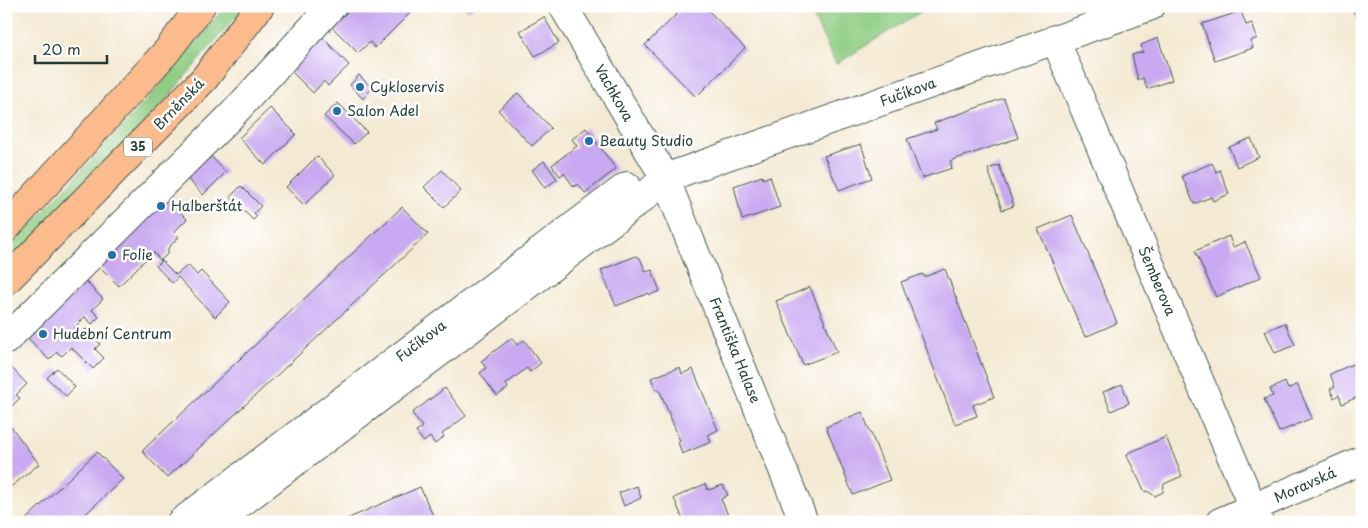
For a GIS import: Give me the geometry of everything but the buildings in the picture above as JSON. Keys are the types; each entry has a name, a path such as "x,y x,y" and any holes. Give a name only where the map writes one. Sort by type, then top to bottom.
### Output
{"main road":[{"path":"6,228 166,51 201,6"},
{"name":"Brněnská","path":"6,281 204,79 260,6"}],"street":[{"path":"6,340 231,116 332,6"},
{"name":"Vachkova","path":"563,6 665,178"},
{"name":"Fučíkova","path":"216,522 644,197 665,178 1152,6"},
{"name":"Šemberova","path":"1055,39 1256,515"},
{"name":"Fučíkova","path":"181,522 642,175 665,178"},
{"name":"Františka Halase","path":"665,178 804,522"},
{"name":"Moravská","path":"1220,522 1256,515 1362,460"}],"green space":[{"path":"226,6 244,6 162,104 6,268 6,252 147,100"},
{"path":"808,6 930,6 836,64"}],"place":[{"name":"Cykloservis","path":"360,87"},
{"name":"Salon Adel","path":"337,111"},
{"name":"Beauty Studio","path":"589,141"},
{"name":"Halberštát","path":"161,206"},
{"name":"Folie","path":"112,255"},
{"name":"Hudební Centrum","path":"43,334"}]}
